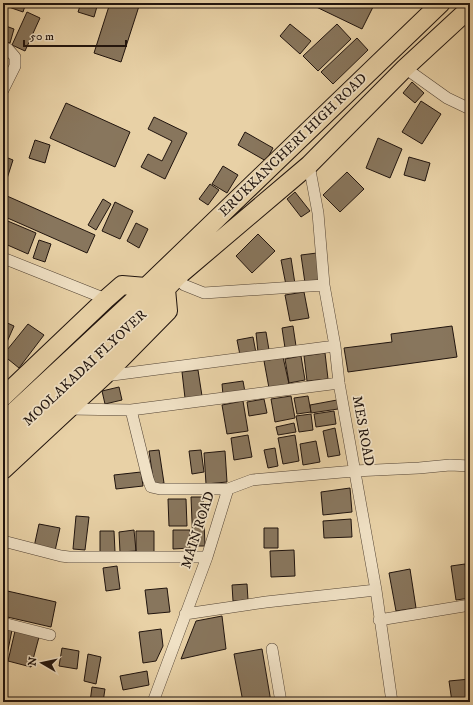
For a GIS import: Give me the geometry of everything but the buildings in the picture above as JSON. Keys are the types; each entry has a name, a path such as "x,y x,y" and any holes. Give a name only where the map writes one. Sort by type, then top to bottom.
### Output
{"main road":[{"name":"ERUKKANCHERI HIGH ROAD","path":"146,287 441,3"},
{"name":"MOOLAKADAI FLYOVER","path":"3,446 90,365 172,283 309,164 404,68 470,8"},
{"path":"3,470 104,376 168,311 172,283"},
{"path":"3,397 122,285 146,287"},
{"name":"MOOLAKADAI FLYOVER","path":"3,422 133,301 146,287"}],"street":[{"path":"3,47 8,49 15,57 15,66 3,90"},
{"path":"404,68 447,98 470,109"},
{"name":"MES ROAD","path":"309,164 318,213 324,284 335,346 339,383 376,590 391,702"},
{"path":"3,258 106,299"},
{"path":"172,283 184,285 204,293 324,284"},
{"path":"104,376 335,346"},
{"path":"68,409 131,410 339,383"},
{"path":"131,410 151,487 160,489 228,489"},
{"name":"MAIN ROAD","path":"153,702 207,557 228,489 252,480 354,471 450,465 470,466"},
{"path":"3,541 69,557 207,557"},
{"path":"185,614 266,602 376,590"},
{"path":"379,620 470,605"},
{"path":"3,623 50,635"},
{"path":"272,649 281,702"}]}
